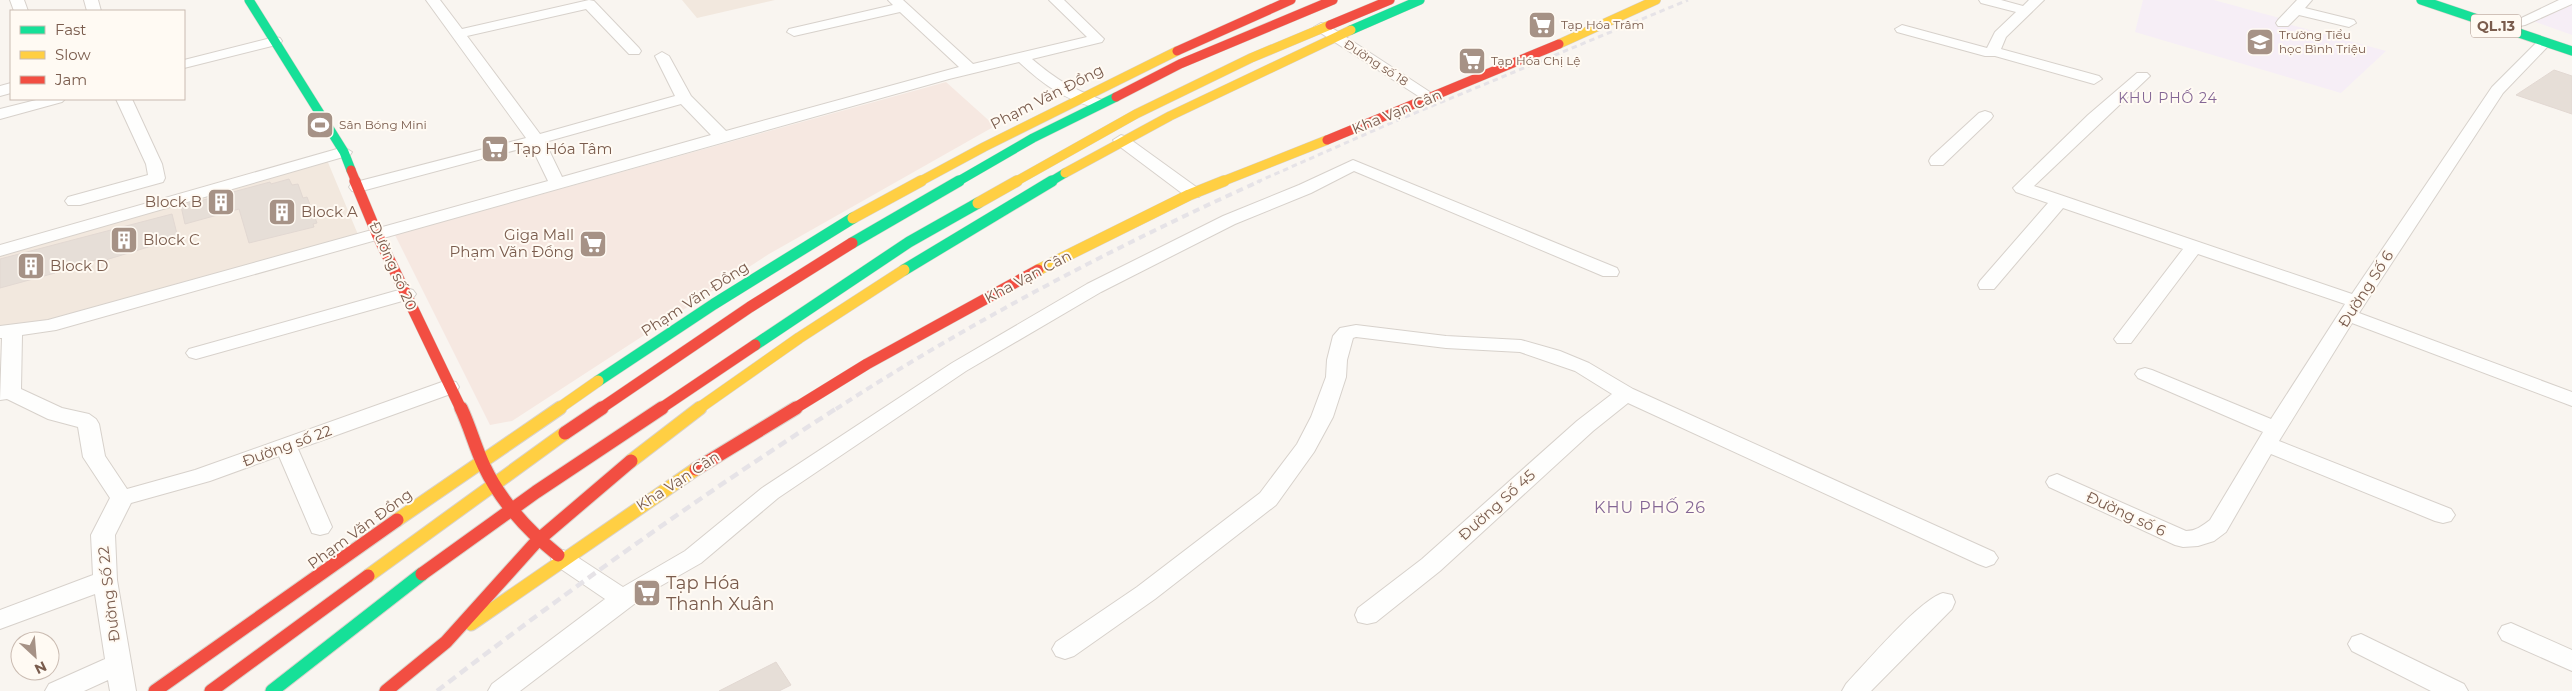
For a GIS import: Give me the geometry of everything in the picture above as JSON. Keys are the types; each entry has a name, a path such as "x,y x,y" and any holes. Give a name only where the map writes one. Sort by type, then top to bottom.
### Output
{"main road":[{"name":"Đường số 20","path":"249,0 344,152 377,234 449,387 470,427 479,461 491,485 508,511 537,541 563,559"},
{"name":"Phạm Văn Đồng","path":"155,691 342,561 479,461 700,313 798,250 942,168 1118,78 1288,0"},
{"name":"Phạm Văn Đồng","path":"211,691 491,485 726,322 841,247 922,198 1099,104 1228,42 1333,0"},
{"path":"272,691 411,582 508,511 901,247 956,213 1136,114 1251,58 1321,27 1390,0"},
{"path":"386,691 446,642 537,541 662,436 807,332 936,249 1120,140 1257,72 1420,0"},
{"name":"Kha Vạn Cân","path":"446,642 563,559 684,477 855,371 1034,273 1193,193 1431,98 1588,32 1655,0"},
{"name":"QL.13","path":"2421,0 2572,51"},
{"name":"QL.13","path":"2456,0 2572,40"},
{"path":"700,313 726,322"}],"street":[{"path":"433,0 536,140 558,185"},
{"path":"122,498 94,457 88,424 81,419 56,414 5,392 6,332 49,326 722,138 971,70 1097,39 1057,0"},
{"path":"1986,0 2026,11"},
{"path":"1991,52 2000,35 2037,0"},
{"path":"2520,22 2570,0"},
{"path":"459,34 595,2 634,51"},
{"path":"794,32 899,3 971,70"},
{"path":"2283,22 2301,5 2349,23"},
{"name":"Đường số 18","path":"1321,27 1431,98"},
{"path":"1902,29 2094,79"},
{"path":"185,64 275,41"},
{"name":"Đường Số 6","path":"2197,540 2206,536 2218,526 2270,436 2352,308 2497,90 2545,42"},
{"path":"662,56 684,98 722,138"},
{"path":"1023,58 1051,83 1064,91 1083,96 1099,104"},
{"path":"2142,76 2094,118 2022,188 2193,248 2352,308 2572,399"},
{"path":"358,187 536,140 684,98"},
{"path":"0,114 53,100"},
{"path":"74,201 157,178 154,164 124,100"},
{"path":"1937,161 1985,116"},
{"path":"1120,140 1193,193"},
{"path":"0,251 344,152"},
{"path":"502,691 592,621 641,586 693,557 770,494 959,367 1094,288 1229,220 1305,189 1353,165 1610,272"},
{"path":"1987,285 2060,200"},
{"path":"2124,340 2193,248"},
{"path":"196,353 406,294"},
{"path":"1065,649 1146,593 1268,499 1306,447 1322,418 1336,377 1337,360 1343,336 1347,332 1356,331 1446,342 1522,346 1553,355 1582,367 1626,394 1986,558"},
{"path":"2145,374 2270,436 2443,515"},
{"name":"Đường số 22","path":"122,498 202,476 449,387"},
{"name":"Đường Số 45","path":"1368,615 1431,565 1585,426 1626,394"},
{"path":"286,446 320,527"},
{"name":"Đường số 6","path":"2057,482 2165,532 2183,539 2197,540"},
{"name":"Đường Số 22","path":"122,498 103,535 105,580 123,691"},
{"path":"563,559 623,599"},
{"path":"0,620 105,580"},
{"path":"1855,691 1912,631 1943,602"},
{"path":"2511,633 2572,661"},
{"path":"2361,644 2455,691"},
{"path":"58,691 118,664"}],"shaded area":[{"path":"682,0 775,0 697,18"},
{"name":"Trường Tiểu học Bình Triệu","path":"2143,0 2214,0 2283,19 2281,22 2386,51 2341,93 2135,32"},
{"path":"2572,4 2572,35 2530,20"},
{"name":"Giga Mall Phạm Văn Đồng","path":"946,82 995,126 769,254 512,421 490,425 395,235"},
{"path":"327,160 359,237 51,324 0,330 0,253"}],"building":[{"path":"2554,70 2572,76 2572,114 2516,95"},
{"name":"Block A","path":"289,179 292,185 298,184 303,198 307,197 317,223 313,224 314,227 249,243 239,209 185,224 181,206 270,182 271,184"},
{"path":"172,214 178,238 99,262 99,259 0,288 0,259"},
{"path":"776,662 791,685 779,691 719,691"}],"railway":[{"path":"1257,182 1391,123 1688,0"},
{"path":"836,409 938,346 1044,287 1151,232 1260,181"},
{"path":"437,691 634,545 735,475 837,408"}],"traffic: fast":[{"path":"249,0 344,152 351,170"},
{"path":"1351,30 1420,0"},
{"path":"2421,0 2572,51"},
{"path":"852,243 1033,138 1116,97"},
{"path":"904,270 1065,173"},
{"path":"755,345 909,242 978,203"},
{"path":"598,381 714,304 853,218"},
{"path":"272,691 422,574"}],"traffic: slow":[{"path":"1559,44 1656,0"},
{"path":"978,203 1136,114 1251,58 1330,25"},
{"path":"1065,173 1170,116 1242,80 1351,30"},
{"path":"853,218 984,147 1177,51"},
{"path":"1038,270 1189,195 1327,140"},
{"path":"631,461 697,410 764,362 904,270"},
{"path":"397,520 598,381"},
{"path":"368,576 565,433"},
{"path":"471,624 696,469"}],"traffic: jam":[{"path":"1177,51 1291,0"},
{"path":"1116,97 1180,64 1333,0"},
{"path":"1330,25 1390,0"},
{"path":"1327,140 1559,44"},
{"path":"351,170 377,234 470,427 476,447 493,483 514,514 527,529 558,555"},
{"path":"565,433 750,307 852,243"},
{"path":"696,469 867,364 1038,270"},
{"path":"422,574 536,492 755,345"},
{"path":"386,691 446,642 537,541 631,461"},
{"path":"155,691 397,520"},
{"path":"211,691 368,576"}],"place":[{"name":"Tạp Hóa Trâm","path":"1542,25"},
{"name":"Trường Tiểu học Bình Triệu","path":"2260,42"},
{"name":"Tạp Hóa Chị Lệ","path":"1472,61"},
{"name":"Sân Bóng Mini","path":"320,125"},
{"name":"Tạp Hóa Tâm","path":"495,149"},
{"name":"Block B","path":"221,202"},
{"name":"Block A","path":"282,212"},
{"name":"Block C","path":"124,240"},
{"name":"Giga Mall Phạm Văn Đồng","path":"593,244"},
{"name":"Block D","path":"31,266"},
{"name":"Tạp Hóa Thanh Xuân","path":"647,593"}],"district":[{"name":"KHU PHỐ 24","path":"2168,98"},
{"name":"KHU PHỐ 26","path":"1650,507"}]}
